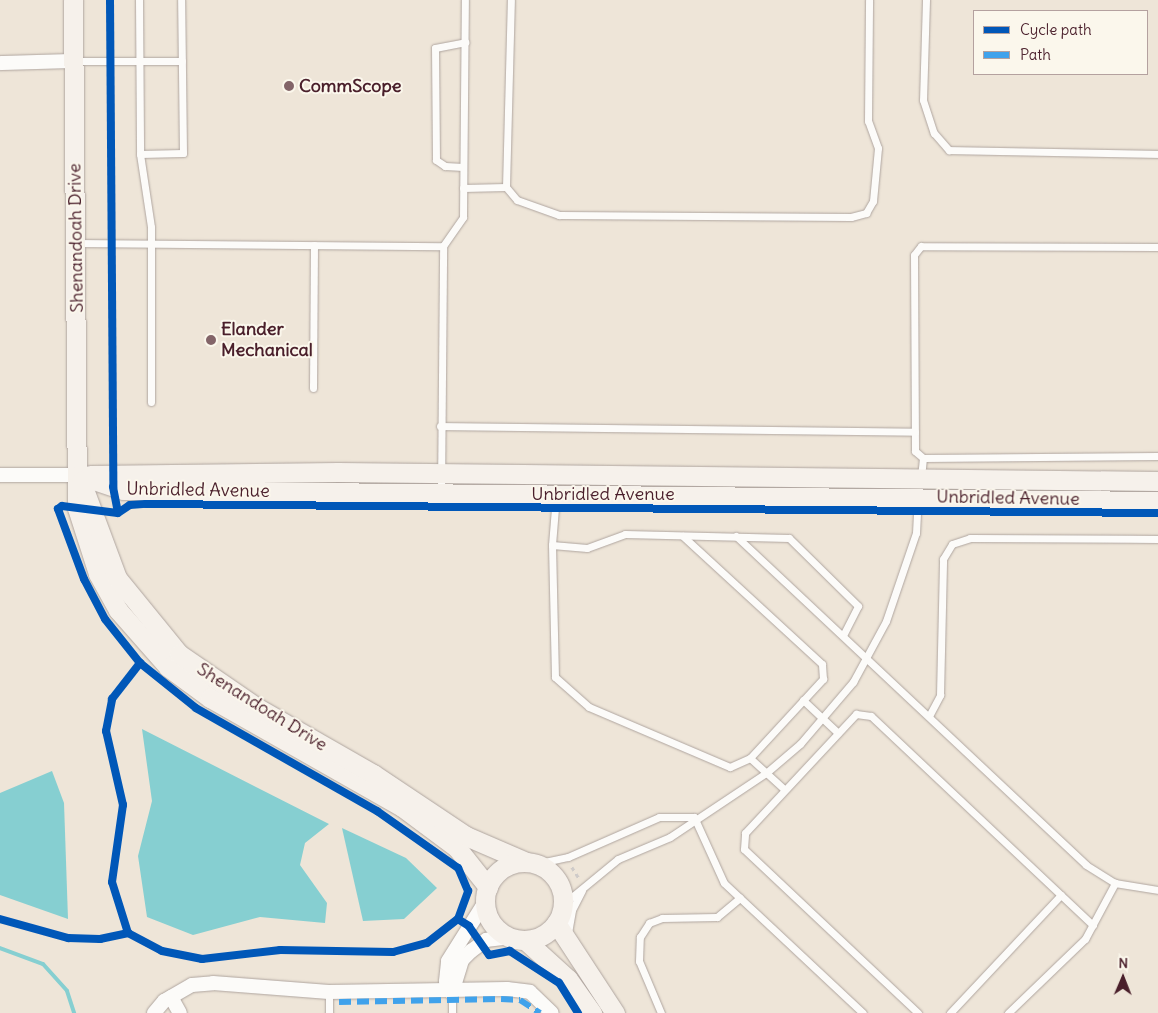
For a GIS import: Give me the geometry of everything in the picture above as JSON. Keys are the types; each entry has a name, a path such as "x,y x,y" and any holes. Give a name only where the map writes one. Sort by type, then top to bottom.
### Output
{"street":[{"name":"Shenandoah Drive","path":"73,0 78,514 98,574 118,610 162,660 210,698 402,807 457,848 487,895"},
{"path":"0,63 74,61"},
{"name":"Unbridled Avenue","path":"79,475 441,473 920,487 1158,501"},
{"path":"0,475 79,475"},
{"name":"Shenandoah Drive","path":"79,475 117,578 179,654 256,708 373,774 466,836 530,863"},
{"name":"Unbridled Avenue","path":"79,475 123,490 556,494 1158,481"},
{"path":"452,993 457,958 487,895 503,868 530,863 555,878 562,905 556,923 537,938 486,940 457,958"},
{"path":"487,895 492,923 517,939 568,979 592,1013"},
{"path":"556,923 573,953 594,976 615,1013"},
{"path":"154,1013 171,997 192,985 213,983 329,992 530,992 552,1013"},
{"path":"171,997 180,1013"}],"lane":[{"path":"139,0 140,154 151,244 152,402"},
{"path":"140,154 183,153 181,0"},
{"path":"441,492 440,426 443,246 463,217 465,0"},
{"path":"511,0 506,187 517,200 559,215 851,217 866,214 873,201 878,148 868,121 869,0"},
{"path":"926,0 923,100 934,134 949,150 1158,154"},
{"path":"464,166 445,166 436,160 435,48 465,42"},
{"path":"74,61 182,62"},
{"path":"463,188 506,187"},
{"path":"76,243 443,246"},
{"path":"313,388 314,245"},
{"path":"1158,247 922,246 914,255 915,451 923,458 1158,456"},
{"path":"440,426 915,432"},
{"path":"562,905 586,883 618,859 670,837 694,817 766,773 822,718 853,682 886,621 916,533 923,458"},
{"path":"556,494 552,545 555,677 589,707 686,750 730,767 750,758 823,679 822,664 684,536"},
{"path":"552,545 587,548 625,534 789,538 858,606 843,635"},
{"path":"736,536 866,656 1086,865 1115,883 1158,890"},
{"path":"929,716 940,695 943,559 952,544 970,538 1158,539"},
{"path":"803,700 838,734"},
{"path":"918,1013 744,849 745,833 856,714 871,716 1092,925"},
{"path":"750,758 784,789"},
{"path":"530,863 568,856 659,817 694,817"},
{"path":"694,817 709,858 724,883 863,1013"},
{"path":"573,953 568,930 586,883"},
{"path":"1008,1013 1085,939 1115,883"},
{"path":"950,1013 1061,895"},
{"path":"660,1013 639,961 640,937 649,924 662,918 717,917 740,898"},
{"path":"329,992 329,1013"},
{"path":"452,993 452,1013"}],"path":[{"path":"572,867 579,878"}],"water":[{"path":"142,729 329,824 305,843 300,865 327,903 325,923 260,917 193,935 147,917 138,856 152,801"},
{"path":"52,771 64,803 68,919 0,895 0,793"},
{"path":"342,828 406,858 437,888 404,919 363,921"}],"waterway":[{"path":"0,948 43,964 67,991 74,1013"}],"marked path":[{"path":"339,1002 520,1000 540,1013"}],"cycle path":[{"path":"110,0 113,487 118,513"},
{"path":"578,1013 559,983 510,951 489,955 469,926 458,919 468,891 458,868 377,811 196,708 140,663 105,619 84,579 58,509 62,506 118,513 130,505 146,504 1158,513"},
{"path":"128,933 112,882 123,805 106,731 112,699 140,663"},
{"path":"0,919 68,938 100,939 128,933 162,951 202,959 280,950 393,952 427,943 458,919"}],"place":[{"name":"CommScope","path":"289,86"},
{"name":"Elander Mechanical","path":"211,340"}]}
